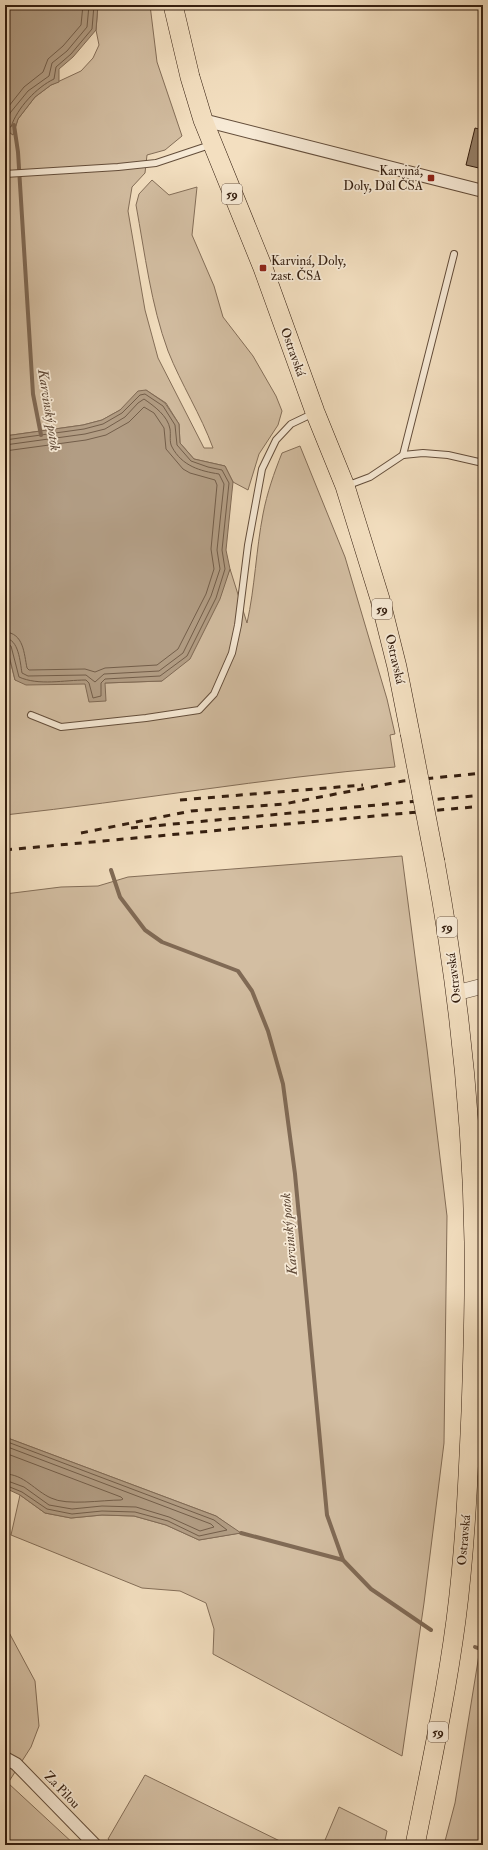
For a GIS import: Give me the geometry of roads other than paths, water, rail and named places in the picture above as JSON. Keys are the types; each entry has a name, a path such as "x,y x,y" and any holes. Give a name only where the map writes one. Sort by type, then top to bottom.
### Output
{"main road":[{"name":"Ostravská","path":"173,5 190,77 203,120 263,268 315,412 345,486 382,606 398,674 447,924 456,993 470,1144 474,1240 474,1342 465,1534 452,1649 439,1727 415,1845"}],"street":[{"path":"203,120 483,191"},
{"path":"456,993 483,986"},
{"name":"Za Pilou","path":"5,1758 16,1764 95,1845"}],"lane":[{"path":"5,174 118,167 156,163 212,145"},
{"path":"403,455 454,254"},
{"path":"31,715 61,727 123,720 198,710 214,694 232,653 238,625 248,545 262,469 276,440 291,424 315,412"},
{"path":"345,486 370,476 403,455 429,453 448,455 483,464"}],"water":[{"path":"5,5 98,5 96,30 73,57 59,69 59,82 51,85 35,97 18,119 13,135 5,129"},
{"path":"146,390 165,403 179,424 180,443 194,459 225,466 233,482 226,550 230,569 220,599 190,659 162,681 105,683 106,701 89,702 85,684 26,685 15,680 5,639 5,436 83,425 102,420 120,410 138,391"},
{"path":"5,1437 216,1516 241,1533 199,1540 166,1525 134,1516 102,1515 71,1518 45,1513 20,1495 5,1488"}],"waterway":[{"name":"Karvinský potok","path":"14,125 18,152 33,394 41,435"},
{"name":"Karvinský potok","path":"111,870 120,897 145,930 162,942 238,971 252,991 268,1031 283,1084 295,1174 327,1515 343,1560 371,1589 431,1630"},
{"path":"241,1533 343,1560"},
{"name":"Karvinský potok","path":"475,1647 483,1650"}],"railway":[{"path":"81,833 191,811 284,804 403,781 483,773"},
{"path":"180,800 363,785"},
{"path":"131,828 483,795"},
{"path":"5,850 483,806"}],"place":[{"name":"Karviná, Doly, Důl ČSA","path":"431,178"},
{"name":"Karviná, Doly, zast. ČSA","path":"263,268"}]}
